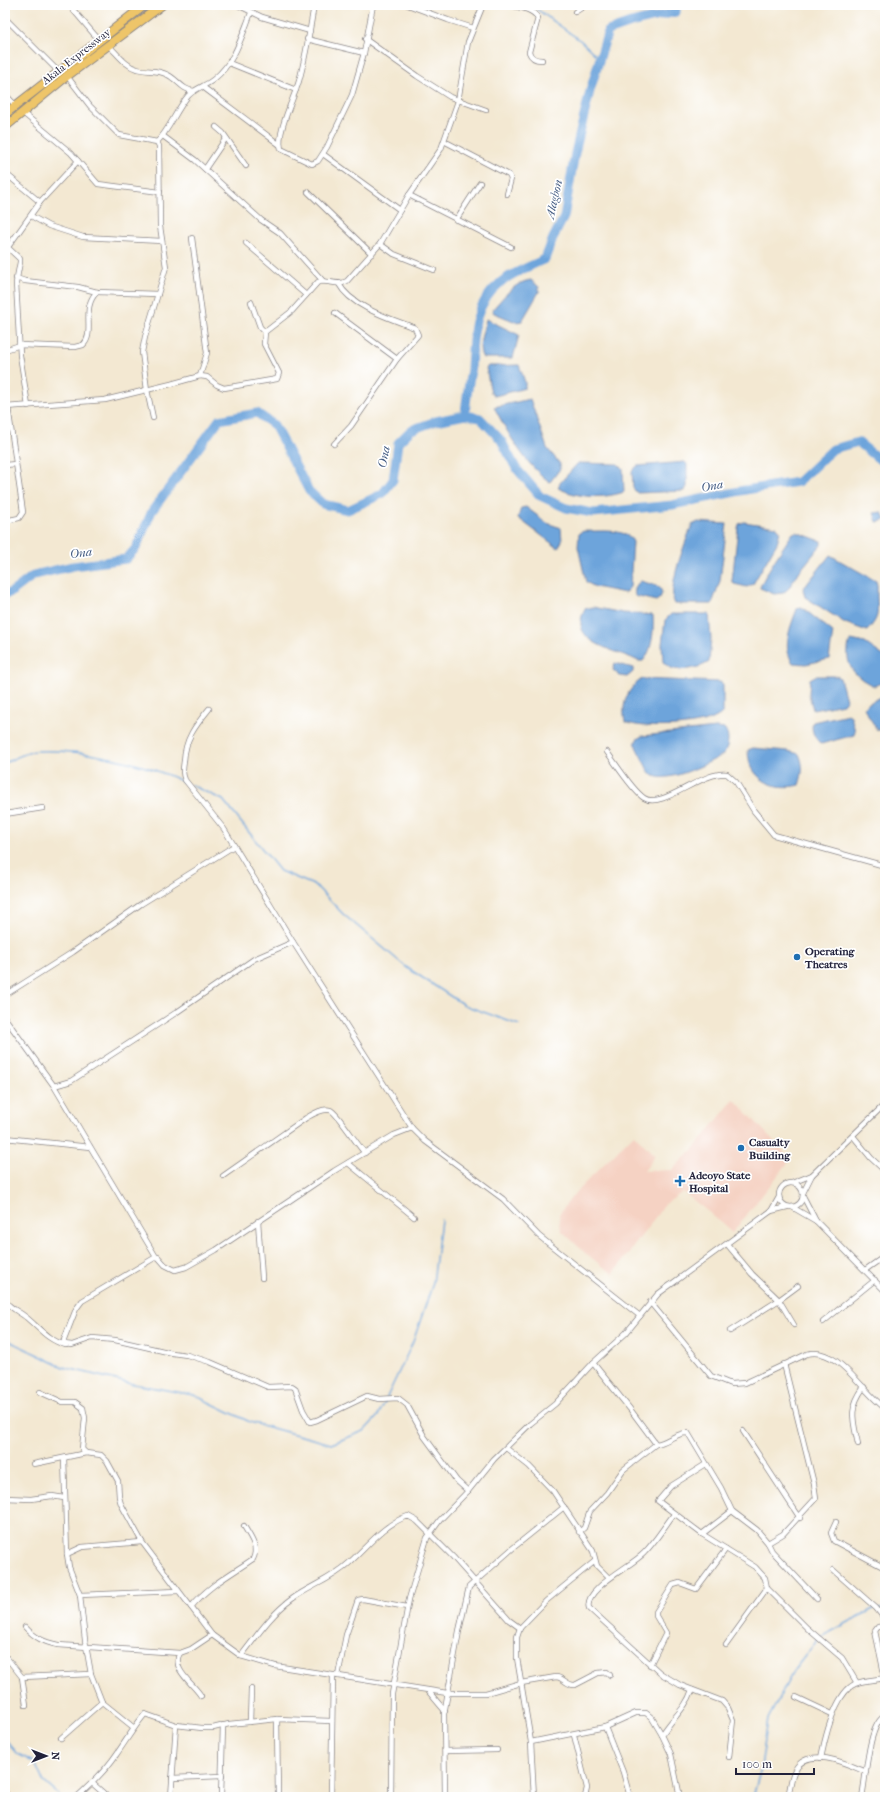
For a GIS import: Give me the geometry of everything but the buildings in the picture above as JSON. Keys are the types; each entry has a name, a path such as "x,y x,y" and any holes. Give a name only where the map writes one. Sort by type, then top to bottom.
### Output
{"main road":[{"name":"Akala Expressway","path":"5,114 145,5"},
{"name":"Akala Expressway","path":"5,126 43,97 67,76 162,5"},
{"path":"38,89 43,97"}],"street":[{"path":"69,5 99,40"},
{"path":"238,5 251,13 310,31"},
{"path":"280,145 282,130 296,90 310,31 314,5"},
{"path":"203,87 280,145 281,149 312,164 318,161 323,154 352,95 364,53 365,39 372,5"},
{"path":"408,5 473,28"},
{"path":"5,521 19,518 22,512 7,407 105,400 200,376 207,377 217,385 224,388 278,380 279,373 264,344 265,332 292,311 315,284 323,281 339,284 344,283 380,244 409,195 434,161 444,141 458,101 465,56 473,28 483,5"},
{"path":"509,5 527,9 536,14 538,18 528,52 530,56 536,60 542,60"},
{"path":"575,12 586,5"},
{"path":"157,142 163,136 188,96 216,77 229,63 234,56 251,13"},
{"path":"5,18 59,72"},
{"path":"307,39 364,53"},
{"path":"365,39 417,76 458,101 486,110"},
{"path":"108,45 125,63 136,69 154,70 167,74 187,90 194,91"},
{"path":"229,63 296,90"},
{"path":"67,76 90,106 119,135 157,142"},
{"path":"5,94 16,106"},
{"path":"22,113 78,161 98,184 160,192"},
{"path":"216,127 226,138 246,166"},
{"path":"163,136 205,169 261,220 280,233 323,281"},
{"path":"205,169 226,138"},
{"path":"444,141 509,175 511,179 507,194"},
{"path":"153,418 147,390 143,346 166,268 162,241 159,146 157,142"},
{"path":"323,154 400,210"},
{"path":"28,406 26,384 20,362 16,278 20,258 6,246 40,202 78,161"},
{"path":"5,173 40,202"},
{"path":"456,220 480,183"},
{"path":"308,192 372,254"},
{"path":"409,195 511,247"},
{"path":"30,216 49,226 83,238 162,241"},
{"path":"192,238 208,353 200,376"},
{"path":"246,243 306,295"},
{"path":"380,244 394,254 434,270"},
{"path":"16,278 33,282 78,287 97,292 158,294"},
{"path":"334,444 351,426 397,359 418,335 417,330 374,312 345,294 339,284"},
{"path":"5,350 20,345 75,347 83,345 88,337 89,306 91,298 97,292"},
{"path":"252,302 260,328 265,332"},
{"path":"335,313 397,359"},
{"path":"5,465 16,464"},
{"path":"209,709 193,728 187,741 183,774 194,792 224,829 293,942 412,1128 425,1141 503,1199 539,1236 640,1316"},
{"path":"607,752 640,795 648,800 656,800 669,795 711,775 727,774 736,782 754,811 769,831 774,835 885,866"},
{"path":"5,814 43,808"},
{"path":"5,994 73,952 141,904 234,846"},
{"path":"54,1086 71,1081 177,1012 254,959 293,942"},
{"path":"5,1018 54,1086 156,1257 172,1268 182,1268 237,1237 258,1221 348,1163 394,1135 412,1128"},
{"path":"771,1211 789,1207 801,1202 812,1175 885,1104"},
{"path":"223,1176 306,1118 327,1109 336,1113 350,1136 365,1153"},
{"path":"853,1136 871,1158 885,1171"},
{"path":"5,1138 37,1143 90,1147"},
{"path":"348,1163 414,1217"},
{"path":"391,1797 390,1748 393,1685 407,1607 422,1550 430,1534 452,1506 468,1491 506,1448 559,1400 593,1364 626,1333 650,1302 664,1289 771,1211 779,1197 781,1188 786,1184 812,1175"},
{"path":"792,1183 800,1187 816,1221"},
{"path":"779,1197 781,1203 816,1221 885,1290"},
{"path":"258,1221 262,1278"},
{"path":"727,1244 752,1274 779,1300 794,1325"},
{"path":"865,1270 885,1256"},
{"path":"66,1345 64,1340 76,1309 82,1301 156,1257"},
{"path":"823,1322 875,1280"},
{"path":"730,1331 798,1286"},
{"path":"5,1301 42,1333 58,1343 72,1345 92,1338 115,1340 187,1355 210,1362 268,1387 292,1386 295,1388 303,1410 310,1422 367,1396 379,1399 398,1398 407,1404 424,1436 457,1481 468,1491"},
{"path":"650,1302 711,1376 717,1379 731,1384 745,1383 813,1352 824,1354 842,1366 885,1408"},
{"path":"593,1364 630,1409 656,1444"},
{"path":"768,1543 784,1534 800,1518 812,1504 816,1494 784,1364"},
{"path":"858,1444 852,1413 857,1397 864,1387"},
{"path":"40,1392 62,1402 75,1402 83,1408 85,1418 82,1449 86,1453"},
{"path":"743,1431 800,1518"},
{"path":"579,1532 584,1528 590,1511 607,1493 623,1470 656,1444 661,1444 683,1433 688,1433 721,1488 732,1511 757,1530 768,1543 772,1551 817,1599"},
{"path":"506,1448 542,1478 564,1507 579,1532 593,1551 595,1561 609,1578"},
{"path":"34,1464 86,1453 101,1455 112,1468 118,1481 121,1504 142,1542 178,1591 212,1635 241,1656 260,1663 429,1692 448,1693 486,1693 521,1683 556,1677 559,1677 571,1686 598,1673 607,1672 610,1675"},
{"path":"64,1458 66,1479 64,1498 67,1554 69,1567 80,1595 86,1648 92,1674 102,1702 133,1728"},
{"path":"706,1464 671,1486 660,1496 658,1501 660,1504 702,1534 744,1559 761,1572 767,1588 807,1628 842,1658 857,1683"},
{"path":"5,1498 31,1499 52,1496 64,1498"},
{"path":"445,1797 444,1711 469,1587 474,1581 564,1507"},
{"path":"702,1534 732,1511"},
{"path":"674,1514 644,1553 609,1578 589,1599 589,1608 650,1665 668,1678 692,1690 722,1701 728,1708 732,1720 729,1757"},
{"path":"241,1656 276,1613 292,1599 324,1581 348,1564 364,1547 388,1527 408,1516 417,1521 509,1620 520,1628"},
{"path":"836,1522 831,1533 834,1541 885,1568"},
{"path":"191,1607 207,1590 252,1559 255,1555 255,1546 244,1526"},
{"path":"67,1554 82,1548 142,1542"},
{"path":"650,1665 666,1633 656,1616 656,1612 673,1585 680,1583 696,1589 726,1549"},
{"path":"534,1797 531,1742 516,1646 520,1628 546,1601 595,1561"},
{"path":"833,1570 876,1608 885,1619"},
{"path":"726,1645 767,1588"},
{"path":"80,1595 178,1591"},
{"path":"331,1797 332,1721 335,1676 346,1635 358,1600 363,1599 407,1607"},
{"path":"821,1758 832,1714 837,1703 850,1688 857,1683 885,1678 875,1631 878,1627 885,1626"},
{"path":"25,1627 31,1634 46,1642 86,1648 144,1649 180,1653 186,1652 212,1635"},
{"path":"180,1653 178,1658 178,1666 201,1696"},
{"path":"6,1657 22,1677 26,1705"},
{"path":"22,1677 92,1674"},
{"path":"250,1689 250,1722"},
{"path":"662,1735 666,1727 679,1714 692,1690"},
{"path":"429,1692 444,1711"},
{"path":"796,1697 832,1714"},
{"path":"61,1738 102,1702"},
{"path":"531,1742 605,1728 642,1712 650,1716 672,1754 680,1797"},
{"path":"77,1797 92,1783 116,1755 133,1728 145,1714 176,1725 202,1728 277,1719 332,1721"},
{"path":"862,1797 877,1723 885,1716"},
{"path":"277,1719 278,1797"},
{"path":"171,1797 176,1725"},
{"path":"221,1797 223,1725"},
{"path":"656,1726 666,1727"},
{"path":"605,1728 620,1765 630,1797"},
{"path":"574,1735 587,1788 586,1796"},
{"path":"444,1751 497,1750"},
{"path":"788,1797 794,1770 801,1763 821,1758 830,1758 866,1772"},
{"path":"172,1778 222,1776"},
{"path":"92,1783 108,1797"},
{"path":"5,1792 9,1797"}],"shaded area":[{"name":"Adeoyo State Hospital","path":"734,1099 791,1159 732,1233 683,1192 665,1204 613,1274 585,1253 561,1230 559,1214 575,1193 634,1134 655,1156 644,1171 672,1170 698,1144"}],"water":[{"path":"531,280 539,287 539,292 522,321 516,322 494,313 492,310 509,291 525,281"},
{"path":"486,319 519,335 513,358 483,358 480,344"},
{"path":"519,365 525,382 525,388 495,396 491,393 486,368 488,366"},
{"path":"530,399 547,448 560,464 560,469 550,482 525,458 511,438 494,407"},
{"path":"685,462 687,464 687,487 684,491 637,493 633,488 632,471 637,466"},
{"path":"578,463 618,464 623,469 624,492 608,496 582,496 558,488 560,483"},
{"path":"526,507 547,523 561,528 562,541 558,548 518,518 521,508"},
{"path":"882,512 885,520 877,522 874,513"},
{"path":"698,522 727,524 720,581 712,604 675,604 673,588 678,565 692,525"},
{"path":"744,522 777,527 780,531 777,543 753,584 747,587 734,584 732,581 738,528 739,524"},
{"path":"584,531 612,531 625,534 630,537 633,542 630,587 625,593 595,587 586,582 578,547 579,533"},
{"path":"796,532 821,541 821,545 795,577 789,588 783,593 774,594 760,588 764,578 780,552 793,533"},
{"path":"830,555 876,581 877,614 867,631 845,623 805,597 803,589"},
{"path":"641,581 660,587 662,593 660,598 656,601 635,596 635,588"},
{"path":"593,607 623,613 653,615 651,645 643,661 638,661 608,649 588,638 583,630 581,621 585,609"},
{"path":"800,607 833,632 829,659 806,664 793,663 789,656 787,643 788,636 797,609"},
{"path":"671,614 709,614 711,639 709,662 696,668 680,670 670,667 663,662 662,644 665,620"},
{"path":"851,640 865,643 885,657 885,682 874,686 861,679 856,674 849,664 848,658 849,643"},
{"path":"615,663 633,668 633,672 627,677 620,676 613,670"},
{"path":"815,676 837,676 840,678 846,700 843,704 813,710 809,694 810,679"},
{"path":"642,679 720,682 723,684 723,712 716,717 705,721 676,726 646,726 634,725 625,722 624,709 626,698 632,687"},
{"path":"885,695 885,730 877,730 864,708 867,704"},
{"path":"848,714 851,716 855,731 854,735 821,744 815,737 812,725 813,722"},
{"path":"716,728 725,729 727,732 728,742 724,754 689,771 670,777 652,775 636,746 637,739 642,736"},
{"path":"753,748 788,751 799,754 802,762 802,769 799,785 789,787 780,786 764,781 752,768 749,760 748,750"}],"waterway":[{"path":"531,5 581,41 600,59"},
{"name":"Alagbon","path":"465,415 471,369 472,344 479,311 491,291 506,278 545,259 553,238 564,217 575,153 590,91 608,31 631,23 676,12 676,5"},
{"name":"Ona","path":"5,595 13,591 34,575 73,566 126,559 136,548 152,511 219,420 257,413 274,425 309,491 323,504 348,510 382,494 393,480 398,443 411,430 436,421 465,415 480,418 501,440 516,468 540,496 566,508 593,513 672,505 745,490 798,482 833,449 858,442 880,460 885,462"},
{"path":"5,763 33,751 73,752 112,758 150,768 184,782"},
{"path":"191,785 223,800 280,871 316,886 343,914 406,967 464,1005 519,1025"},
{"path":"387,1397 413,1342 433,1283 441,1220"},
{"path":"5,1339 63,1367 128,1383 194,1395 250,1422 331,1444 364,1431 378,1416 386,1400"},
{"path":"753,1797 761,1768 768,1719 794,1670 819,1638 875,1608"},
{"path":"879,1608 885,1609"},
{"path":"5,1739 18,1754 35,1763 43,1781 61,1797"}],"place":[{"name":"Operating Theatres","path":"797,957"},
{"name":"Casualty Building","path":"741,1148"},
{"name":"Adeoyo State Hospital","path":"680,1181"}]}
